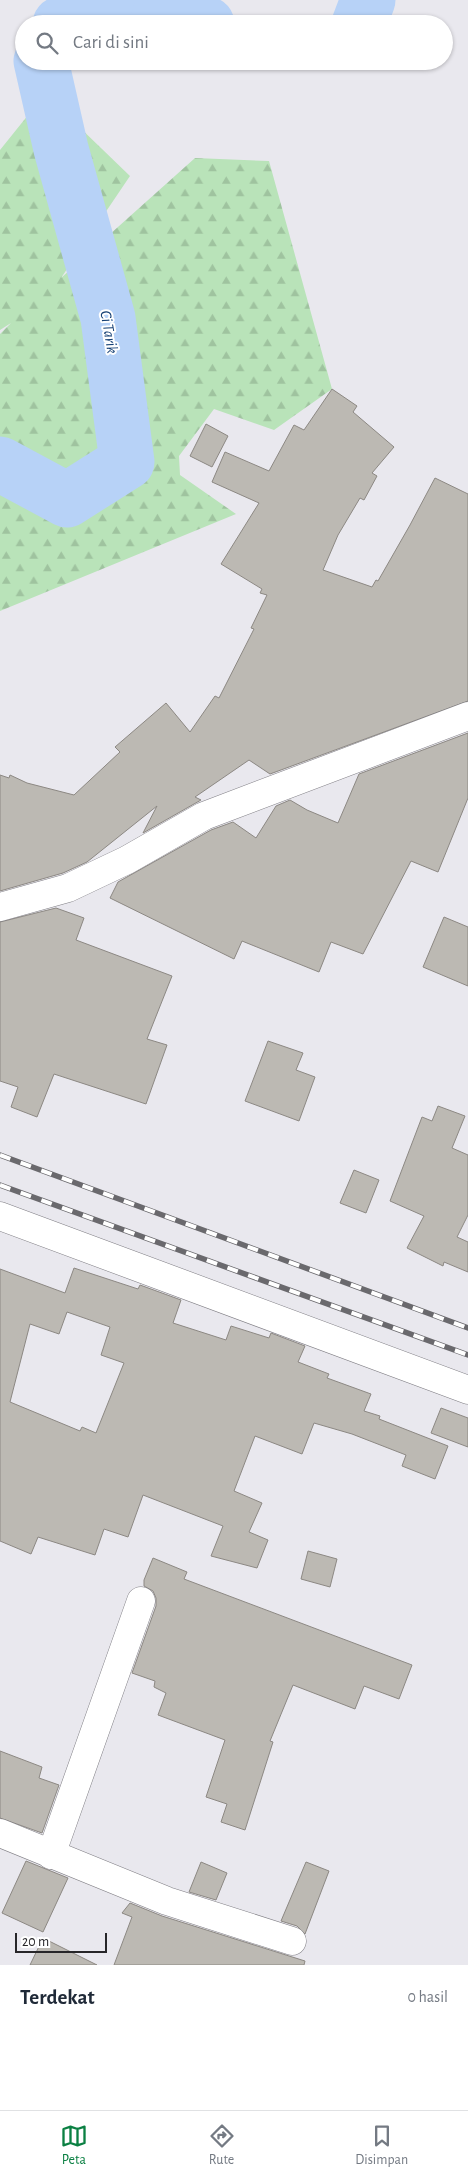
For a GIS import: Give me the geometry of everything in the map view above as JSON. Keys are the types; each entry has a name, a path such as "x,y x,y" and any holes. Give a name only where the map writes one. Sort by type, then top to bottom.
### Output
{"street":[{"path":"0,907 68,888 127,860 204,816 468,716"},
{"path":"0,1216 468,1390"},
{"path":"51,1855 140,1601"},
{"path":"0,1833 167,1901 292,1941"}],"green space":[{"path":"45,94 130,176 61,278 195,158 269,161 332,389 274,430 214,409 179,456 180,475 236,514 0,611 0,334 11,323 0,330 0,150"}],"building":[{"path":"332,389 357,406 353,412 394,447 372,473 377,476 364,500 360,498 338,535 323,570 372,587 376,580 378,581 435,478 468,494 468,701 270,774 249,760 195,797 201,800 143,833 157,806 87,862 63,873 0,891 0,775 9,778 10,775 27,783 74,795 120,752 115,747 166,703 190,732 215,696 219,698 254,629 251,628 267,595 260,593 262,589 221,564 259,503 212,482 225,452 269,471 294,425 304,430"},
{"path":"206,424 228,436 212,467 190,456"},
{"path":"468,733 468,798 438,872 411,861 363,954 331,942 319,972 242,941 234,959 110,898 118,882 211,830 233,822 256,838 276,806 290,800 307,810 338,823 359,774"},
{"path":"56,908 84,918 76,940 172,976 147,1039 167,1045 146,1104 54,1074 37,1117 11,1107 18,1087 0,1081 0,922"},
{"path":"444,917 468,927 468,986 423,967"},
{"path":"268,1041 303,1053 296,1070 315,1077 299,1121 245,1101"},
{"path":"438,1106 465,1116 452,1148 468,1155 468,1215 457,1237 468,1242 468,1272 444,1262 443,1266 407,1248 424,1216 390,1201 422,1117 432,1121"},
{"path":"354,1170 379,1180 366,1213 340,1203"},
{"path":"74,1268 138,1289 140,1285 181,1300 173,1323 226,1340 231,1326 269,1338 271,1333 305,1346 298,1362 329,1374 327,1378 371,1394 364,1411 380,1416 379,1419 448,1446 435,1479 402,1466 406,1455 352,1434 314,1423 302,1454 255,1436 234,1491 262,1503 249,1532 268,1540 257,1568 211,1556 223,1526 143,1495 128,1537 104,1529 95,1555 38,1537 31,1554 0,1541 0,1269 65,1293","holes":["67,1312 110,1327 101,1355 124,1363 96,1433 82,1427 80,1431 10,1402 30,1324 59,1334"]},
{"path":"441,1408 468,1418 468,1447 431,1433"},
{"path":"308,1551 337,1559 330,1587 301,1579"},
{"path":"153,1558 187,1572 184,1579 412,1665 399,1699 364,1686 355,1709 293,1685 270,1741 273,1742 245,1830 221,1822 227,1804 206,1797 225,1740 158,1715 166,1693 154,1687 155,1681 132,1673 156,1606 156,1598 153,1591 144,1586 144,1580"},
{"path":"0,1751 42,1767 39,1778 59,1785 42,1833 0,1818"},
{"path":"26,1861 68,1878 43,1932 2,1913"},
{"path":"201,1862 227,1873 216,1900 189,1892"},
{"path":"306,1862 329,1871 305,1934 297,1926 281,1921"},
{"path":"130,1903 162,1916 305,1961 304,1965 114,1965 132,1917 122,1913"},
{"path":"43,1938 97,1965 30,1965"}],"waterway":[{"name":"Ci Tarik","path":"78,15 107,0"},
{"name":"Ci Tarik","path":"115,0 172,15"},
{"name":"Ci Tarik","path":"362,15 368,0"},
{"name":"Ci Tarik","path":"0,464 67,500 127,462 108,318 61,149 43,70"}],"railway":[{"path":"0,1155 468,1328"},
{"path":"0,1185 468,1355"}]}
